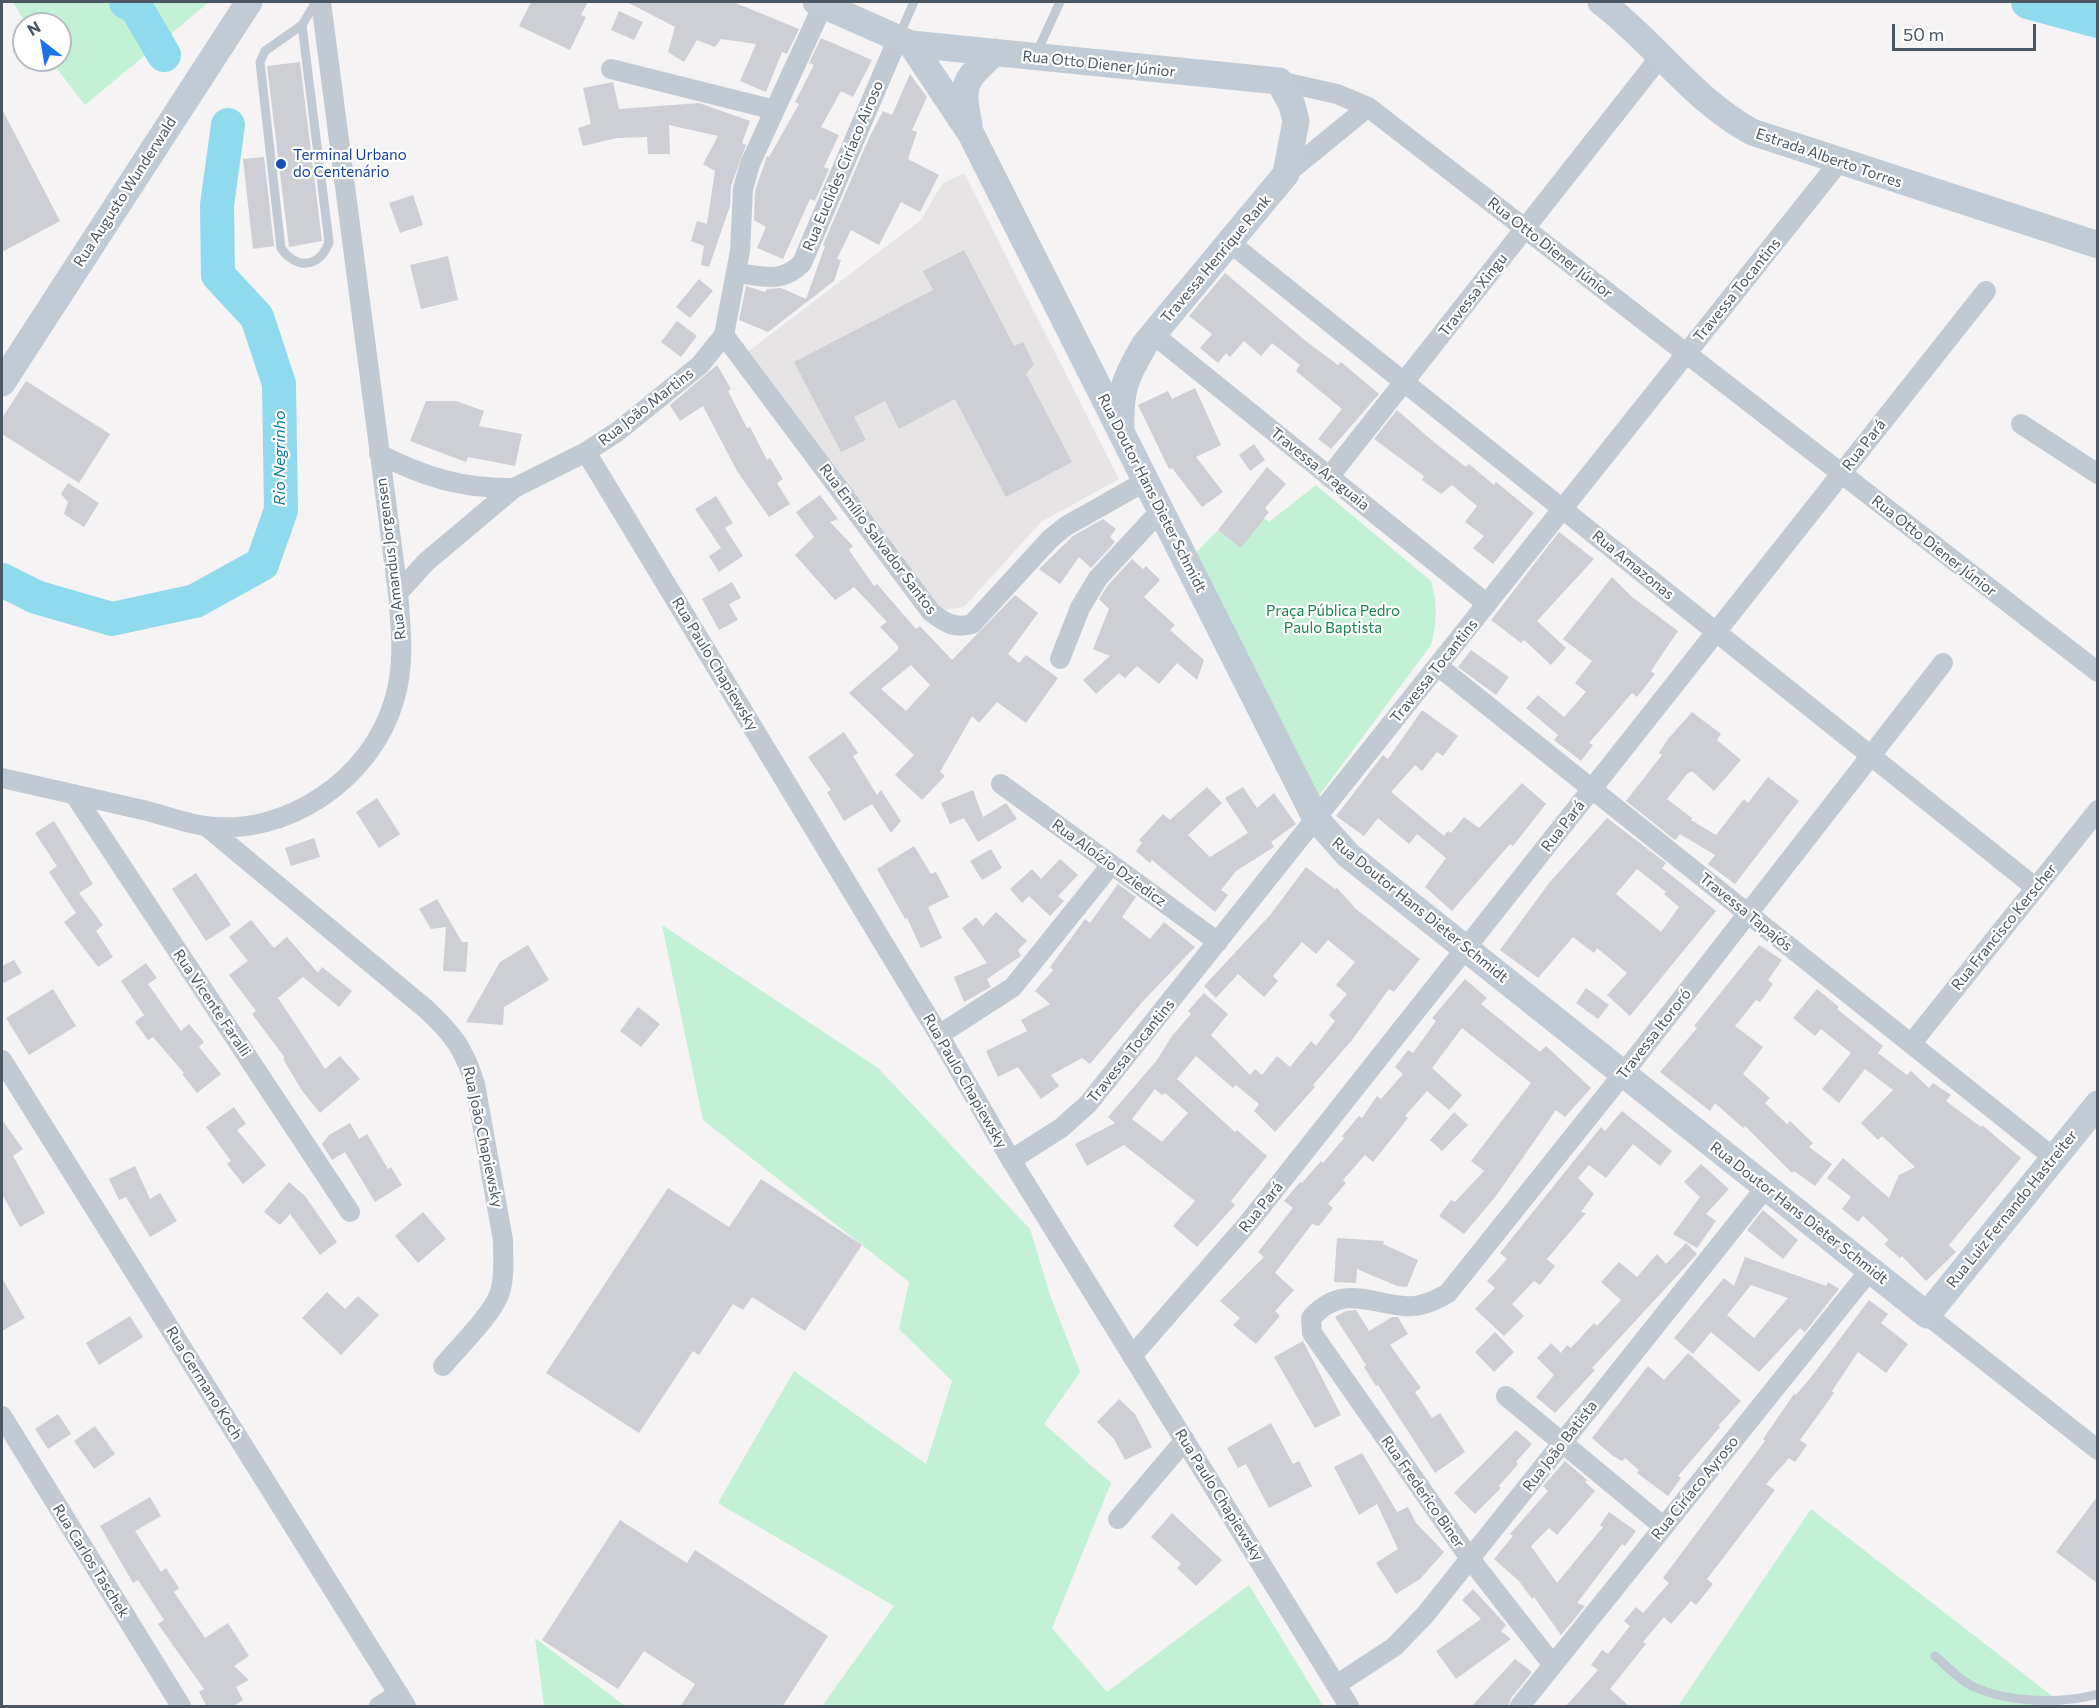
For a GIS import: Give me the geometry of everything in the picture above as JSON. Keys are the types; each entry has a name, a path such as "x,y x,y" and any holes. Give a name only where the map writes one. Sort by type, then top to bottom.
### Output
{"street":[{"name":"Rua Augusto Wunderwald","path":"2,383 249,2"},
{"name":"Rua Amandus Jorgensen","path":"2,778 206,826 259,824 296,811 332,791 359,766 380,738 395,700 402,657 398,593 321,2"},
{"name":"Estrada Alberto Torres","path":"1601,2 1632,25 1660,57 1729,119 1752,132 2097,245"},
{"path":"819,3 905,41"},
{"name":"Rua João Martins","path":"398,593 426,562 514,488 586,452 662,398 700,366 724,335 737,273 743,189 750,164 819,3"},
{"name":"Rua Otto Diener Júnior","path":"905,41 1034,57 1279,81 1338,94 1368,107 2097,672"},
{"name":"Rua Doutor Hans Dieter Schmidt","path":"905,41 971,134 1316,819 1348,855 2097,1450"},
{"name":"Rua Euclides Ciríaco Airoso","path":"737,273 779,278 792,273 802,262 905,41"},
{"path":"971,134 963,95 968,80 995,52"},
{"name":"Travessa Xingu","path":"1329,477 1660,57"},
{"path":"611,69 775,110"},
{"name":"Travessa Henrique Rank","path":"1279,81 1292,105 1296,121 1286,174"},
{"name":"Travessa Henrique Rank","path":"1121,432 1121,397 1127,374 1149,339 1286,174 1368,107"},
{"name":"Travessa Tocantins","path":"1011,1160 1061,1128 1088,1104 1839,162"},
{"name":"Rua Amazonas","path":"1229,242 2036,888"},
{"name":"Rua Pará","path":"1132,1356 1249,1222 1986,291"},
{"name":"Rua Emílio Salvador Santos","path":"724,335 931,612 943,622 959,628 972,624 1050,539 1066,526 1146,481"},
{"name":"Travessa Henrique Rank","path":"1076,341 1098,360 1110,361 1122,358 1149,339"},
{"name":"Travessa Araguaia","path":"1149,339 1329,477 1487,604"},
{"path":"2021,424 2097,474"},
{"name":"Rua Paulo Chapiewsky","path":"586,452 939,1035 1011,1160 1348,1707"},
{"path":"379,454 414,472 442,480 480,489 514,488"},
{"path":"1060,659 1080,608 1098,578 1161,510"},
{"name":"Travessa Itororó","path":"1317,1312 1340,1299 1353,1297 1415,1306 1448,1293 1749,914 1943,663"},
{"name":"Travessa Tapajós","path":"1438,666 2054,1158"},
{"name":"Rua Aloízio Dziedicz","path":"1001,784 1218,942"},
{"name":"Rua Vicente Faralli","path":"74,794 350,1212"},
{"name":"Rua Francisco Kerscher","path":"1911,1044 2097,810"},
{"name":"Rua João Chapiewsky","path":"206,826 426,1009 459,1043 468,1062 475,1084 503,1240 503,1264 500,1292 490,1310 442,1366"},
{"path":"939,1035 1013,987 1112,865"},
{"name":"Rua Germano Koch","path":"2,1059 403,1700"},
{"name":"Rua Luiz Fernando Hastreiter","path":"1928,1315 2097,1104"},
{"name":"Rua João Batista","path":"1336,1685 1376,1660 1403,1639 1471,1560 1766,1187"},
{"name":"Rua Ciríaco Ayroso","path":"1520,1707 1870,1270"},
{"name":"Rua Frederico Biner","path":"1317,1312 1311,1318 1312,1333 1471,1560 1553,1665"},
{"path":"1506,1396 1664,1527"},
{"name":"Rua Carlos Taschek","path":"2,1416 181,1707"},
{"path":"1118,1519 1185,1440"},
{"path":"379,1707 403,1700"}],"lane":[{"path":"302,25 329,242 326,252 318,260 307,264 296,263 287,257 281,248 272,154 259,75 260,62 265,51 302,25 316,2"},
{"path":"905,41 914,2"},
{"path":"1034,57 1060,2"},
{"path":"1935,1656 1973,1687 2016,1698 2050,1699 2097,1694"}],"shaded area":[{"path":"964,173 1119,479 1041,522 964,607 937,611 746,353 921,220 942,184"}],"green space":[{"path":"13,2 209,2 85,105 59,72 72,72 72,12 19,12"},
{"name":"Praça Pública Pedro Paulo Baptista","path":"1316,485 1431,581 1436,613 1431,645 1318,797 1195,554 1245,502 1269,522"},
{"path":"662,925 878,1068 1030,1229 1050,1295 1080,1372 1044,1424 1111,1483 1052,1628 1107,1692 1249,1585 1323,1706 822,1706 894,1606 718,1503 794,1371 926,1464 952,1381 899,1329 909,1282 703,1120"},
{"path":"1811,1509 2065,1706 1678,1706"},
{"path":"535,1638 625,1706 544,1706"}],"building":[{"path":"531,2 588,2 581,15 586,17 570,50 519,26"},
{"path":"627,2 733,2 799,29 787,54 782,52 766,92 740,81 756,44 721,39 715,47 697,40 684,62 668,52 675,27"},
{"path":"619,11 643,22 634,40 611,30"},
{"path":"821,38 872,60 853,97 841,91 821,127 839,135 824,167 829,169 815,201 810,199 783,259 757,248 766,227 754,220 755,191 767,156 769,157 799,104 795,102 814,65 809,63"},
{"path":"300,62 322,241 289,247 267,66"},
{"path":"910,74 927,97 912,130 917,132 908,159 939,175 920,212 901,202 879,245 851,230 837,259 841,260 834,281 768,332 739,320 746,286 765,292 767,289 781,288 806,299 825,246 823,245 869,138 883,111 892,115"},
{"path":"613,82 619,109 699,103 750,121 742,143 746,145 731,186 730,206 709,267 701,265 704,246 691,241 697,221 707,224 715,171 703,164 718,136 669,125 670,154 648,154 647,137 617,138 583,146 578,128 591,124 583,88"},
{"path":"2,109 60,221 2,252"},
{"path":"264,157 274,246 253,249 243,159"},
{"path":"413,195 423,225 400,233 389,203"},
{"path":"964,250 1014,346 1023,342 1034,364 1026,374 1072,462 1006,497 955,399 899,429 885,401 854,417 866,440 841,452 794,362 933,290 923,271"},
{"path":"448,256 458,300 421,309 410,265"},
{"path":"1225,273 1307,342 1338,365 1341,362 1379,394 1331,449 1318,439 1342,409 1296,371 1300,365 1272,343 1261,356 1244,341 1230,357 1226,353 1218,363 1200,348 1212,334 1189,316"},
{"path":"699,279 713,291 690,318 676,307"},
{"path":"677,321 697,336 681,357 661,342"},
{"path":"717,365 731,389 728,391 747,428 750,427 767,460 770,458 783,479 777,483 790,504 769,517 737,471 703,406 680,421 670,405"},
{"path":"26,381 110,434 79,483 2,434 2,418"},
{"path":"1195,388 1221,445 1196,457 1223,492 1202,507 1172,468 1169,469 1138,405 1168,391 1172,399"},
{"path":"426,401 456,401 484,411 479,426 522,434 515,466 468,457 466,462 410,441"},
{"path":"1397,410 1466,467 1469,464 1494,485 1496,482 1534,513 1493,564 1473,548 1484,536 1465,522 1477,506 1452,485 1441,494 1422,480 1424,476 1374,439"},
{"path":"1254,444 1265,460 1250,471 1239,455"},
{"path":"1267,467 1286,484 1265,508 1269,512 1241,548 1218,530"},
{"path":"68,483 99,503 84,527 64,514 68,502 61,494"},
{"path":"820,495 838,519 830,522 853,546 849,550 874,586 877,584 916,629 920,626 952,660 1015,595 1038,613 1008,654 1019,663 1026,655 1058,678 1026,723 997,702 979,723 972,716 940,772 945,776 922,800 895,775 914,755 849,693 898,650 898,646 880,627 887,622 854,587 835,600 795,555 814,537 796,512","holes":["911,665 930,685 906,711 881,689"]},
{"path":"716,496 733,523 725,528 743,556 719,572 709,556 721,548 695,509"},
{"path":"1103,519 1116,529 1110,537 1115,542 1091,568 1079,557 1060,584 1039,569 1073,536"},
{"path":"1559,532 1594,559 1537,621 1566,648 1551,665 1524,640 1521,643 1491,620"},
{"path":"1132,559 1143,569 1146,566 1160,580 1144,597 1175,625 1170,630 1204,660 1197,680 1177,663 1159,684 1137,666 1125,678 1119,673 1096,694 1083,680 1110,656 1093,649 1109,609 1099,599 1108,585"},
{"path":"1612,577 1632,597 1678,631 1651,671 1655,674 1637,697 1632,693 1589,743 1593,745 1581,761 1554,740 1558,735 1526,708 1538,695 1564,717 1586,692 1575,683 1592,661 1563,639"},
{"path":"732,582 741,598 729,604 738,620 719,630 702,599"},
{"path":"1471,650 1509,677 1496,695 1458,667"},
{"path":"1422,710 1458,736 1443,756 1437,752 1422,771 1415,765 1391,792 1444,836 1448,831 1451,833 1464,817 1479,828 1522,783 1546,804 1513,846 1510,844 1452,911 1425,887 1446,858 1417,834 1409,844 1378,818 1364,836 1336,816 1383,755 1388,759"},
{"path":"1692,712 1721,734 1717,740 1741,760 1714,791 1692,771 1687,774 1667,799 1692,818 1691,820 1716,835 1744,799 1748,803 1768,777 1799,801 1735,884 1708,864 1715,855 1680,834 1675,840 1626,801 1662,755 1659,753 1668,739"},
{"path":"844,732 858,753 853,756 877,795 881,790 901,821 891,833 872,804 844,821 827,792 831,790 808,757"},
{"path":"1207,787 1222,803 1188,835 1210,857 1248,833 1225,798 1243,787 1257,808 1274,793 1296,824 1271,842 1274,847 1236,871 1221,890 1228,895 1215,912 1152,860 1150,863 1136,851 1142,843 1139,840 1163,814 1170,820"},
{"path":"973,790 983,817 1006,803 1017,819 978,842 964,818 950,824 941,803"},
{"path":"377,798 400,834 379,848 356,812"},
{"path":"1607,818 1666,863 1662,868 1716,911 1630,1016 1607,995 1627,973 1597,948 1594,953 1573,937 1538,978 1500,950 1549,883","holes":["1637,869 1666,892 1664,894 1679,907 1661,932 1616,894"]},
{"path":"54,821 93,884 79,893 103,925 96,931 113,957 98,967 64,922 76,913 49,872 57,866 35,833"},
{"path":"314,838 320,857 291,866 285,848"},
{"path":"914,846 931,874 936,872 949,897 928,907 942,938 921,948 907,918 905,919 877,869"},
{"path":"991,849 1002,868 982,880 970,861"},
{"path":"1060,859 1078,875 1058,896 1064,901 1050,916 1029,896 1022,903 1010,889 1032,869 1041,879"},
{"path":"1306,867 1335,889 1337,888 1356,909 1420,959 1394,992 1389,989 1352,1040 1313,1085 1315,1087 1275,1132 1254,1111 1259,1104 1236,1085 1233,1088 1196,1056 1177,1079 1235,1132 1237,1130 1267,1156 1231,1201 1235,1205 1197,1247 1173,1226 1195,1201 1124,1145 1087,1166 1075,1144 1115,1123 1108,1117 1157,1060 1172,1036 1191,1014 1188,1011 1204,993 1228,1014 1211,1035 1250,1075 1255,1069 1262,1075 1277,1056 1290,1067 1311,1041 1316,1046 1335,1021 1329,1015 1347,994 1336,985 1355,962 1328,940 1316,954 1302,942 1273,976 1278,981 1264,997 1238,974 1216,998 1204,986 1271,914","holes":["1155,1089 1162,1095 1165,1093 1188,1113 1162,1142 1132,1119"]},
{"path":"196,873 231,925 206,941 172,889"},
{"path":"1118,884 1136,897 1122,917 1150,939 1164,922 1195,947 1143,1001 1090,1064 1082,1058 1051,1075 1059,1086 1041,1099 1018,1067 998,1077 986,1051 1027,1031 1021,1020 1050,1004 1035,991 1053,970 1050,967 1085,919 1090,923"},
{"path":"437,899 462,942 468,942 466,972 443,971 446,927 431,929 419,909"},
{"path":"996,912 1027,941 1018,950 1021,956 987,979 991,987 964,1002 954,977 987,963 962,928 976,917 983,926"},
{"path":"251,920 274,948 287,937 318,973 322,967 352,991 339,1007 303,977 278,998 325,1069 340,1056 360,1079 320,1113 303,1092 283,1059 285,1058 252,1014 256,1011 229,975 248,961 229,937"},
{"path":"528,945 549,980 504,1007 503,1025 466,1022 500,962"},
{"path":"1759,945 1782,960 1768,980 1773,984 1760,1002 1756,1000 1735,1026 1763,1047 1743,1074 1770,1098 1765,1103 1787,1124 1790,1121 1813,1143 1809,1147 1832,1164 1815,1186 1794,1171 1792,1173 1745,1126 1743,1128 1715,1103 1710,1111 1660,1072 1697,1028 1694,1026"},
{"path":"14,960 22,973 2,984 2,966"},
{"path":"146,963 157,978 148,984 181,1031 189,1024 204,1042 199,1047 221,1074 197,1093 182,1074 184,1073 153,1037 148,1040 135,1022 144,1015 121,981"},
{"path":"1465,979 1487,998 1481,1004 1540,1052 1546,1046 1591,1088 1565,1117 1556,1110 1496,1196 1464,1234 1439,1216 1451,1200 1455,1202 1484,1171 1471,1161 1531,1083 1462,1028 1432,1068 1462,1095 1449,1110 1427,1091 1405,1116 1408,1118 1373,1162 1365,1155 1343,1180 1346,1183 1328,1204 1333,1208 1319,1226 1312,1224 1275,1273 1294,1290 1275,1311 1280,1316 1256,1344 1233,1325 1240,1318 1220,1301 1264,1257 1258,1252 1293,1208 1284,1201 1321,1161 1323,1163 1344,1138 1342,1136 1359,1116 1362,1118 1377,1096 1381,1099 1403,1074 1395,1067 1408,1050 1413,1053 1436,1021 1432,1018"},
{"path":"1586,988 1609,1005 1598,1019 1576,1003"},
{"path":"53,989 76,1026 29,1055 6,1018"},
{"path":"1817,989 1839,1007 1837,1009 1883,1046 1878,1053 1907,1075 1911,1071 1929,1088 1933,1083 1951,1095 1946,1101 1981,1127 1982,1125 2021,1158 1949,1245 1956,1252 1926,1281 1902,1256 1900,1258 1884,1244 1889,1240 1863,1216 1858,1222 1842,1209 1851,1197 1827,1178 1843,1158 1889,1198 1899,1175 1915,1167 1882,1136 1878,1140 1861,1123 1893,1090 1865,1069 1839,1103 1822,1089 1851,1053 1821,1029 1815,1036 1793,1018"},
{"path":"638,1007 660,1024 641,1047 620,1031"},
{"path":"234,1107 246,1124 237,1130 266,1165 243,1184 227,1164 231,1161 206,1127"},
{"path":"1622,1111 1672,1151 1660,1166 1633,1144 1606,1178 1589,1165 1578,1178 1594,1194 1581,1212 1586,1213 1547,1259 1555,1266 1540,1285 1534,1281 1512,1304 1524,1316 1504,1336 1475,1309 1495,1288 1487,1281 1507,1259 1500,1253 1601,1127 1605,1131"},
{"path":"1454,1112 1468,1125 1442,1151 1430,1140"},
{"path":"2,1120 23,1149 13,1156 45,1213 20,1227 2,1194"},
{"path":"350,1123 359,1139 367,1134 388,1169 391,1167 402,1185 375,1202 345,1152 332,1160 322,1144 329,1135"},
{"path":"1701,1164 1729,1189 1706,1214 1716,1221 1697,1248 1673,1234 1700,1197 1684,1182"},
{"path":"135,1166 150,1199 160,1193 177,1221 150,1237 126,1197 119,1200 109,1179"},
{"path":"761,1179 862,1245 805,1331 752,1297 743,1310 733,1304 699,1355 693,1351 639,1433 546,1373 668,1188 729,1227"},
{"path":"289,1182 305,1196 337,1242 320,1255 290,1214 280,1225 264,1212"},
{"path":"1763,1210 1798,1240 1783,1259 1747,1230"},
{"path":"423,1212 446,1239 418,1263 395,1236"},
{"path":"1337,1238 1384,1241 1383,1244 1418,1260 1407,1287 1397,1286 1357,1269 1356,1283 1334,1282"},
{"path":"1686,1243 1697,1254 1592,1368 1595,1370 1555,1413 1536,1397 1554,1375 1537,1358 1551,1343 1561,1353 1567,1345 1571,1348 1594,1323 1597,1326 1621,1300 1601,1282 1619,1262 1637,1277 1657,1254 1666,1264"},
{"path":"1745,1257 1826,1286 1828,1282 1839,1289 1805,1332 1800,1328 1759,1372 1711,1332 1693,1354 1674,1338 1724,1278 1734,1286","holes":["1751,1285 1788,1298 1754,1338 1727,1315"]},
{"path":"2,1278 25,1318 2,1331"},
{"path":"327,1292 345,1309 358,1296 379,1315 341,1355 302,1318"},
{"path":"1869,1300 1888,1314 1881,1323 1908,1344 1886,1373 1858,1352 1832,1391 1834,1393 1800,1440 1807,1445 1795,1462 1789,1458 1766,1484 1775,1490 1707,1579 1713,1584 1696,1605 1691,1601 1671,1624 1664,1617 1643,1642 1646,1644 1610,1689 1630,1707 1565,1707 1598,1670 1591,1665 1602,1650 1608,1654 1630,1626 1624,1621 1636,1607 1643,1613 1669,1583 1663,1578 1765,1441 1763,1439 1794,1394 1796,1395 1812,1376"},
{"path":"1356,1310 1369,1331 1392,1317 1398,1317 1408,1334 1390,1345 1421,1388 1415,1392 1432,1418 1440,1413 1465,1452 1435,1473 1378,1385 1376,1386 1364,1367 1366,1365 1335,1317 1346,1311"},
{"path":"130,1316 143,1337 99,1365 86,1343"},
{"path":"1495,1332 1514,1352 1494,1372 1475,1352"},
{"path":"1303,1341 1341,1415 1315,1428 1274,1357"},
{"path":"1688,1353 1741,1401 1678,1476 1681,1478 1668,1496 1637,1473 1639,1470 1625,1458 1622,1461 1613,1456 1592,1438 1648,1366 1664,1380"},
{"path":"1119,1399 1135,1414 1152,1447 1125,1460 1114,1439 1097,1422"},
{"path":"58,1414 71,1434 48,1449 35,1429"},
{"path":"1271,1423 1293,1464 1299,1461 1312,1486 1269,1508 1246,1464 1238,1468 1227,1448"},
{"path":"95,1426 115,1454 94,1469 74,1441"},
{"path":"1516,1430 1532,1444 1499,1486 1501,1488 1475,1514 1454,1493"},
{"path":"1362,1453 1397,1512 1408,1507 1416,1523 1444,1552 1420,1579 1396,1594 1376,1563 1398,1549 1377,1504 1359,1515 1334,1467"},
{"path":"1565,1461 1587,1480 1585,1482 1595,1491 1557,1535 1549,1528 1531,1546 1557,1583 1603,1527 1600,1525 1609,1512 1636,1531 1625,1546 1622,1544 1577,1603 1585,1606 1561,1635 1534,1597 1532,1599 1519,1581 1494,1559 1513,1536 1510,1534 1548,1491 1543,1486"},
{"path":"150,1497 161,1516 135,1531 161,1572 166,1568 179,1588 174,1592 205,1638 228,1623 249,1656 234,1666 249,1680 236,1687 243,1700 232,1707 207,1707 199,1692 204,1689 158,1624 164,1620 138,1580 133,1583 100,1526"},
{"path":"2097,1497 2097,1583 2056,1552"},
{"path":"1172,1513 1222,1560 1196,1586 1177,1568 1181,1564 1151,1537"},
{"path":"620,1520 687,1563 695,1550 828,1636 782,1707 680,1707 695,1684 644,1651 618,1689 542,1640"},
{"path":"1473,1589 1506,1625 1501,1631 1511,1639 1456,1679 1436,1651 1481,1619 1462,1600"},
{"path":"1515,1659 1532,1672 1511,1698 1508,1707 1471,1707"}],"waterway":[{"name":"Rio Negrinho","path":"126,2 136,7 164,55"},
{"name":"Rio Negrinho","path":"2028,2 2098,21"},
{"name":"Rio Negrinho","path":"2,580 36,597 112,619 195,601 262,564 281,510 279,384 257,317 218,275 217,205 228,125"}],"place":[{"name":"Terminal Urbano do Centenário","path":"281,164"}]}
